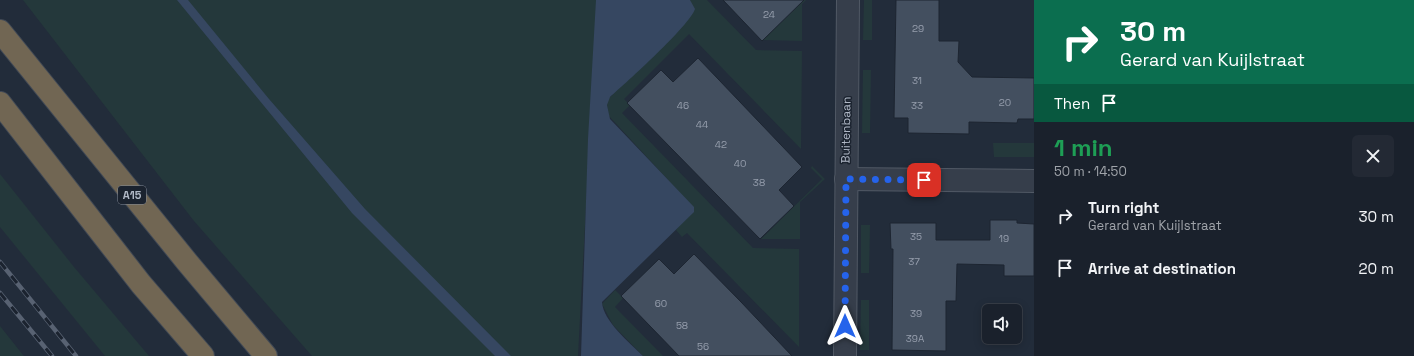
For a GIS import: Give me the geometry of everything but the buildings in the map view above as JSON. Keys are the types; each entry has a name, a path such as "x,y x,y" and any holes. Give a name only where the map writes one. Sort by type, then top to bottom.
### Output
{"highway":[{"name":"A15","path":"0,31 187,262 266,356"},
{"path":"0,104 141,284 203,356"}],"street":[{"name":"Buitenbaan","path":"845,356 848,0"},
{"path":"846,179 1034,181"}],"green space":[{"path":"23,0 597,0 578,356 312,356 194,221"},
{"path":"690,0 707,0 756,50 802,51 801,149 689,34 624,99 630,105 622,113 753,248 799,249 799,347 687,233 682,237 676,230 693,207 609,116 607,105 608,99 678,31 691,2"},
{"path":"804,0 806,0 802,4 802,41 763,40"},
{"path":"864,0 872,0 872,40 863,40"},
{"path":"863,70 871,70 870,133 862,133"},
{"path":"993,143 1034,143 1034,157 994,157"},
{"path":"812,166 825,179 800,202 800,239 761,239 822,179 811,168"},
{"path":"0,174 74,267 149,356 105,356 0,227"},
{"path":"861,225 870,225 869,273 861,273"},
{"path":"615,290 623,298 615,307 663,356 643,356 613,325 602,304"},
{"path":"861,300 869,300 869,350 860,350"},
{"path":"0,326 23,355 24,356 0,356"}],"water":[{"path":"177,0 188,0 269,99 365,209 511,356 495,356 352,213"},
{"path":"596,0 690,0 695,9 691,17 682,28 610,97 607,105 610,119 694,207 694,212 602,302 607,317 612,324 643,356 581,356 588,139"}],"railway":[{"path":"0,262 76,356"},
{"path":"0,293 52,356"}],"route":[{"path":"845,326 846,179 924,180"}]}
